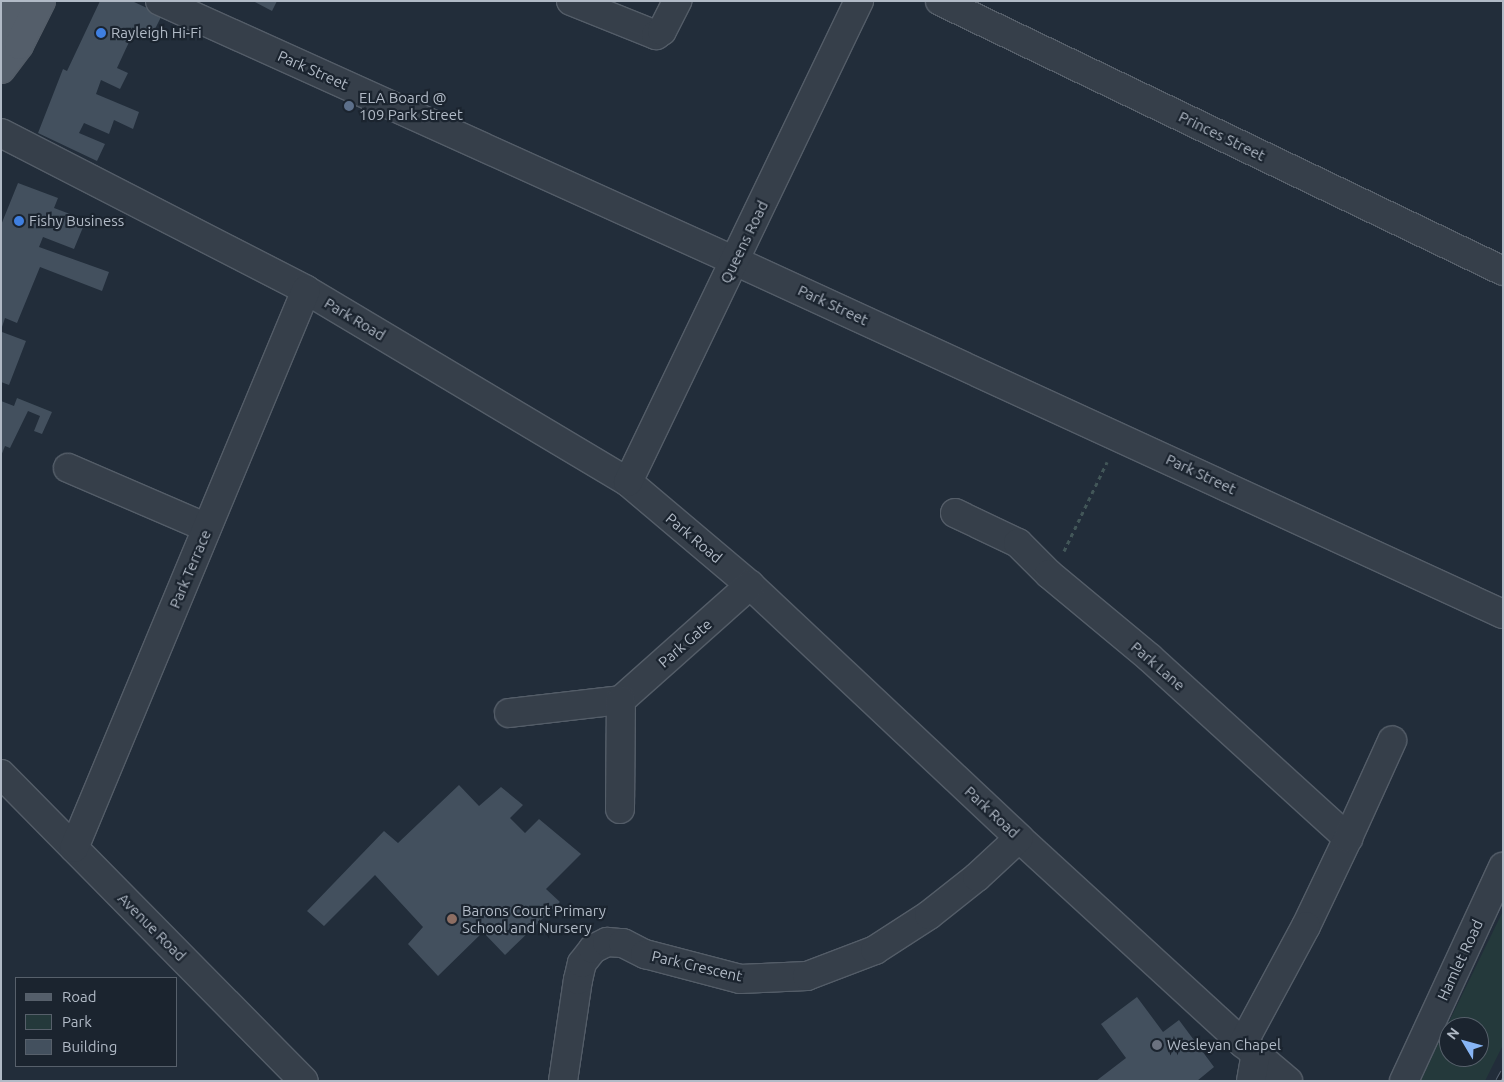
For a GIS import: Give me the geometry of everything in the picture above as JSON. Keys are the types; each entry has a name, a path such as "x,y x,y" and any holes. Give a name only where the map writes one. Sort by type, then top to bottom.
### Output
{"main road":[{"path":"1,44 4,30 16,1"},
{"path":"1,69 19,45 41,1"}],"street":[{"name":"Park Street","path":"160,1 736,261 1503,614"},
{"path":"571,1 656,35 662,31 677,1"},
{"name":"Queens Road","path":"628,482 736,261 858,1"},
{"name":"Princes Street","path":"940,1 1503,271"},
{"name":"Park Road","path":"1,132 306,290 628,482 750,585 1019,838 1249,1048 1288,1081"},
{"name":"Park Terrace","path":"74,848 306,290"},
{"path":"68,468 207,528"},
{"name":"Park Lane","path":"955,512 1018,543 1049,574 1150,658 1348,838"},
{"name":"Park Gate","path":"620,700 750,585"},
{"path":"509,713 620,700 620,808"},
{"path":"1251,1081 1249,1048 1392,741"},
{"name":"Avenue Road","path":"1,774 304,1081"},
{"name":"Park Crescent","path":"563,1081 578,980 582,963 593,948 607,942 623,944 645,954 740,979 807,976 875,950 929,915 977,877 1019,838"},
{"name":"Hamlet Road","path":"1404,1081 1503,867"}],"path":[{"path":"1049,574 1058,563 1120,437"}],"green space":[{"path":"1503,911 1503,1045 1485,1081 1420,1081 1439,1042 1439,1067 1489,1067 1489,1017 1451,1017"}],"building":[{"path":"100,1 132,1 162,15 152,35 136,27 117,68 128,73 120,89 101,80 96,94 139,112 133,129 114,120 109,134 84,123 79,133 105,144 97,161 38,133 63,69 67,71"},
{"path":"253,1 277,1 272,11"},
{"path":"18,183 58,198 54,208 86,220 74,249 43,237 39,247 109,272 102,291 40,267 17,323 5,318 2,327 1,225"},
{"path":"1,327 2,332 26,341 9,385 1,382"},
{"path":"17,398 52,412 42,434 34,431 40,416 28,411 10,448 5,446 1,456 1,401 14,406"},
{"path":"459,785 479,806 501,787 523,805 510,818 525,833 539,819 581,854 546,889 560,902 505,955 483,932 438,976 408,944 423,927 375,875 324,926 307,911 384,831 398,843"},
{"name":"Wesleyan Chapel","path":"1137,997 1163,1032 1179,1020 1214,1067 1197,1081 1096,1081 1126,1058 1101,1024"}],"railway":[{"path":"1498,1081 1503,1072"}],"place":[{"name":"Rayleigh Hi-Fi","path":"101,33"},
{"name":"ELA Board @ 109 Park Street","path":"349,106"},
{"name":"Fishy Business","path":"19,221"},
{"name":"Barons Court Primary School and Nursery","path":"452,919"},
{"name":"Wesleyan Chapel","path":"1157,1045"}]}
